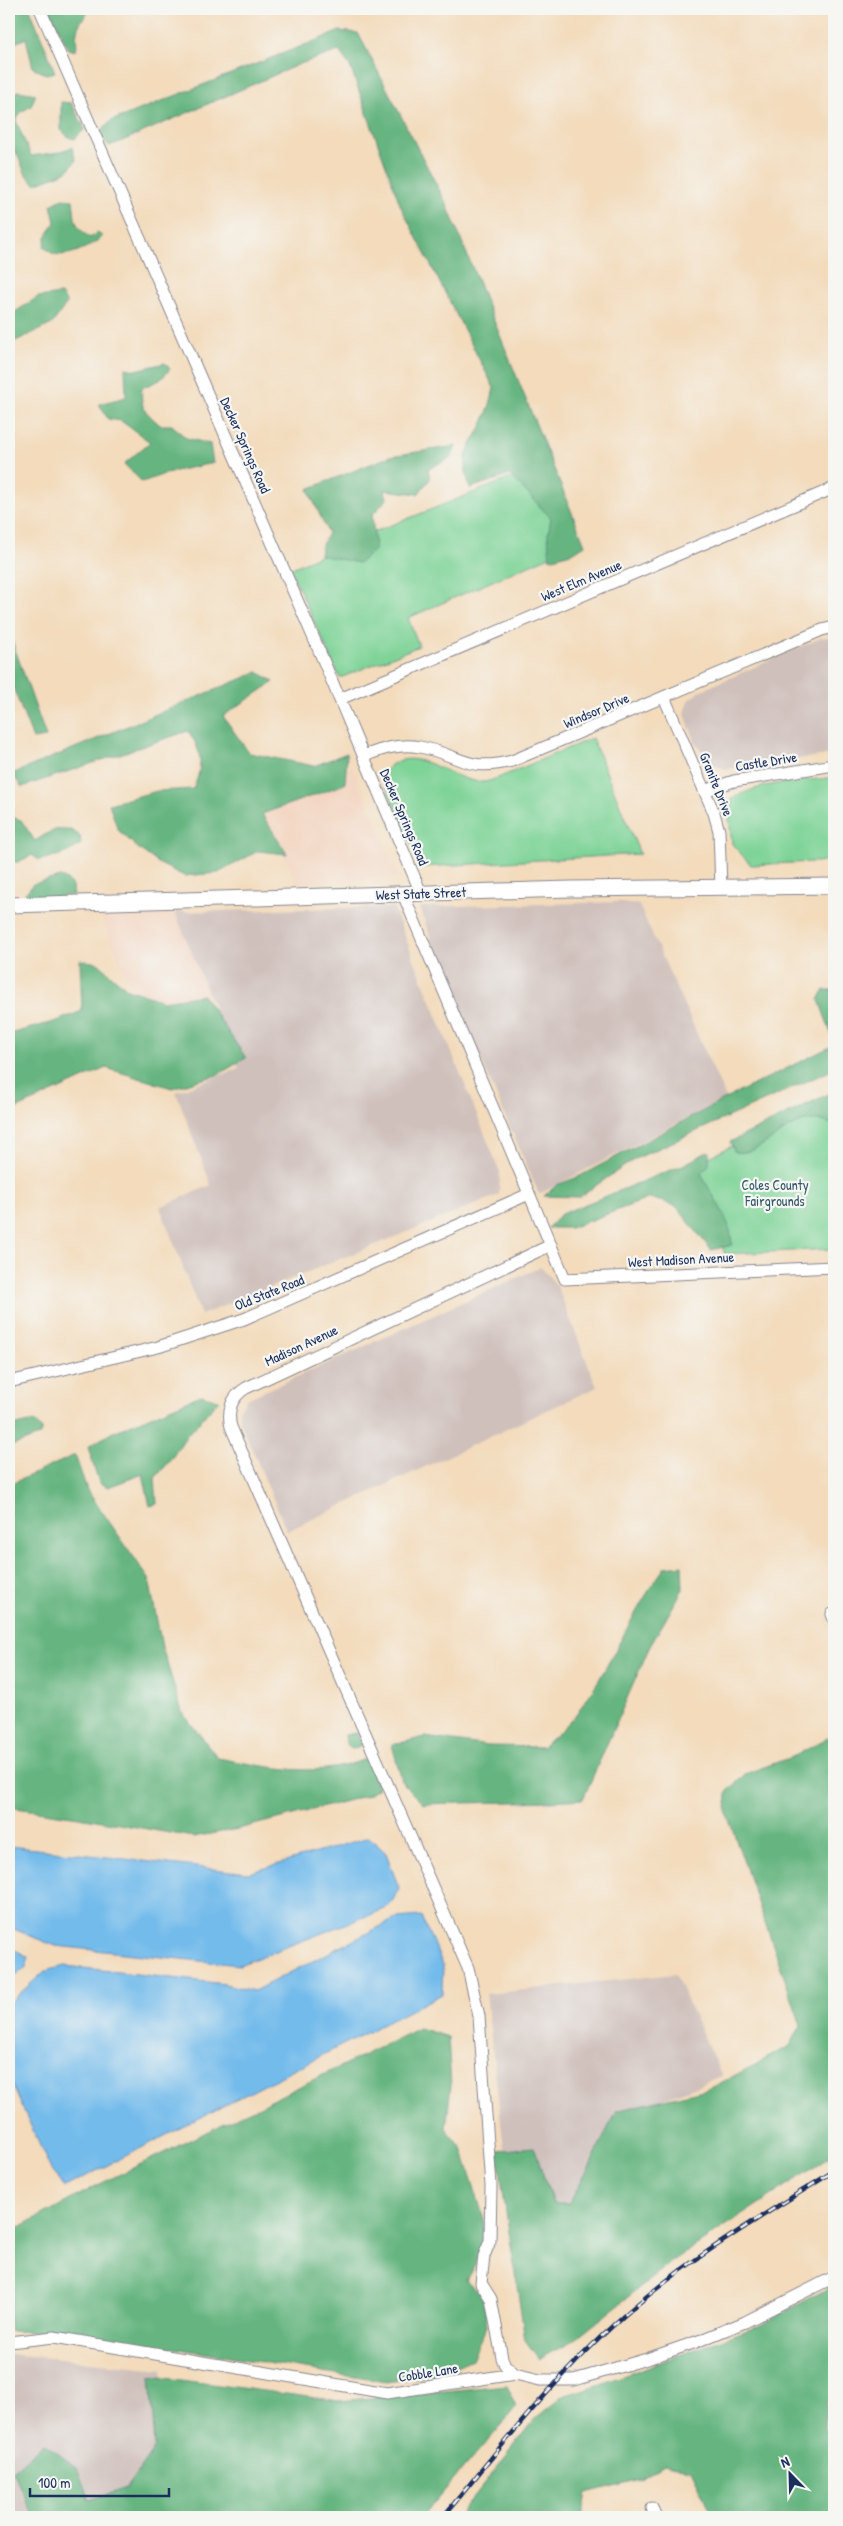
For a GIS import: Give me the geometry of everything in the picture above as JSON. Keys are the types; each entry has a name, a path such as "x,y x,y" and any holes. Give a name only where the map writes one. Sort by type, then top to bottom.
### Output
{"street":[{"name":"Decker Springs Road","path":"40,9 340,699 421,894"},
{"name":"West Elm Avenue","path":"340,699 834,488"},
{"name":"Windsor Drive","path":"364,756 391,747 418,746 472,765 498,765 518,759 822,630 834,627"},
{"name":"Granite Drive","path":"664,697 719,831 721,887"},
{"name":"Castle Drive","path":"704,791 734,781 834,765"},
{"name":"West State Street","path":"9,905 403,894 834,886"},
{"path":"403,894 551,1245"},
{"name":"Old State Road","path":"9,1382 149,1349 244,1319 529,1194"},
{"name":"Madison Avenue","path":"515,2374 510,2371 502,2358 490,2300 481,2283 484,2256 490,2241 490,2186 479,2016 468,1968 231,1427 229,1410 236,1396 246,1388 551,1245"},
{"name":"West Madison Avenue","path":"551,1245 565,1279 834,1267"},
{"path":"834,1614 832,1614 834,1620"},
{"name":"Cobble Lane","path":"9,2342 54,2338 387,2393 515,2374 540,2380 574,2380 655,2356 728,2328 834,2277"}],"shaded area":[{"path":"834,636 834,754 726,769 712,764 695,742 685,714 688,701 700,691 821,638"},
{"path":"352,766 399,877 297,883 260,804"},
{"path":"621,902 639,905 726,1098 539,1194 442,970 420,907"},
{"path":"393,907 500,1172 499,1195 201,1315 160,1207 211,1185 176,1092 239,1068 175,912"},
{"path":"175,912 211,999 147,1025 100,915"},
{"path":"541,1267 557,1286 597,1387 287,1531 240,1421 239,1410 247,1399"},
{"path":"675,1974 722,2076 618,2116 576,2206 512,2216 486,1994"},
{"path":"9,2354 162,2369 168,2496 48,2517 9,2517"}],"green space":[{"path":"9,9 30,9 55,72 46,74 33,68 26,38 9,46"},
{"path":"49,9 93,9 86,15 78,28 76,51 68,49"},
{"path":"340,31 358,33 447,205 585,545 574,552 550,559 548,534 551,518 510,475 470,488 465,465 466,457 486,415 494,388 401,207 350,66 339,51 300,64 109,146 99,134 111,121"},
{"path":"19,91 36,94 31,106 20,113 16,121 31,156 59,152 72,147 76,161 66,172 35,184 26,175 17,154 9,143 9,95"},
{"path":"61,102 71,103 85,129 75,139 68,137 61,130"},
{"path":"62,199 73,200 76,221 84,233 90,238 98,232 102,237 73,253 60,255 44,247 46,237 55,222 51,205"},
{"path":"61,294 67,303 52,324 9,344 9,316 38,297"},
{"path":"165,363 170,369 160,380 142,388 143,405 160,425 172,425 186,438 210,444 213,463 170,472 142,482 124,464 150,442 121,421 108,419 99,404 126,397 125,368 136,370"},
{"path":"456,446 452,457 428,469 430,479 418,494 385,490 387,499 372,515 375,549 359,563 320,555 321,547 328,533 308,489 391,456"},
{"path":"544,465 577,544 408,618 419,646 340,678 290,569 351,541"},
{"path":"9,632 46,737 33,739 9,677"},
{"path":"258,672 274,682 223,716 249,753 314,766 347,753 345,784 262,814 287,854 258,851 218,873 184,876 160,864 139,849 118,830 109,804 157,791 193,789 199,773 200,759 197,746 188,731 22,787 12,774"},
{"path":"592,738 640,854 422,867 381,776 392,764 404,760 417,760 470,780 487,782"},
{"path":"834,777 834,861 751,865 732,844 729,818 732,799 743,793 768,785"},
{"path":"9,819 21,820 35,841 52,831 68,829 80,836 81,844 66,853 50,858 39,860 32,855 18,862 9,862"},
{"path":"60,877 70,883 74,895 20,900 33,884"},
{"path":"80,960 98,963 127,989 163,1001 203,995 246,1058 217,1075 172,1088 106,1068 9,1112 9,1034 57,1021 82,1011"},
{"path":"824,990 834,990 834,1042 819,1000"},
{"path":"834,1045 834,1069 635,1159 579,1197 544,1196 557,1185 578,1177 733,1095"},
{"path":"834,1091 834,1125 817,1120 802,1122 754,1149 745,1152 735,1152 730,1142"},
{"name":"Coles County Fairgrounds","path":"834,1096 834,1249 725,1254 691,1166"},
{"path":"709,1151 709,1165 701,1173 725,1216 732,1245 711,1250 676,1206 650,1198 570,1228 548,1228 561,1214 683,1165"},
{"path":"201,1395 219,1400 187,1435 169,1462 155,1478 157,1504 150,1506 143,1474 108,1487 99,1483 88,1447 111,1433"},
{"path":"29,1422 36,1423 42,1430 39,1436 9,1447 9,1427"},
{"path":"75,1455 87,1490 149,1579 162,1647 182,1712 218,1758 275,1768 313,1770 351,1764 369,1757 378,1788 368,1795 320,1808 238,1829 193,1837 9,1807 9,1485"},
{"path":"682,1565 683,1589 649,1648 583,1799 423,1804 403,1784 392,1745 425,1737 489,1746 543,1747 565,1727 588,1697 600,1679 641,1603 665,1567"},
{"path":"357,1733 362,1745 353,1749 346,1744 345,1735"},
{"path":"834,1734 834,2154 674,2260 577,2338 539,2359 525,2340 497,2151 534,2147 553,2204 569,2204 590,2166 616,2111 711,2088 790,2046 801,2025 726,1811 727,1792 745,1774 797,1755"},
{"path":"419,2028 448,2037 451,2086 446,2128 462,2148 484,2219 483,2250 466,2280 483,2296 487,2325 472,2359 436,2375 386,2382 86,2334 9,2331 9,2233 96,2186"},
{"path":"834,2285 834,2398 826,2401 824,2429 834,2439 834,2517 713,2517 691,2469 663,2465 641,2479 586,2493 581,2517 458,2517 537,2417 563,2396 601,2384 761,2325"},
{"path":"150,2376 339,2401 507,2385 517,2406 422,2517 35,2517 12,2471 44,2443 77,2468 89,2500 127,2488 155,2447"}],"water":[{"path":"369,1837 386,1853 399,1888 393,1900 385,1909 239,1965 55,1946 9,1927 9,1846 249,1873"},
{"path":"421,1916 443,1965 442,1994 65,2187 52,2172 9,2078 9,2003 45,1971 65,1966 225,1984 254,1991 397,1918"},
{"path":"9,1947 29,1957 25,1969 9,1979"}],"railway":[{"path":"443,2517 557,2381 634,2307 706,2252 834,2171"}]}
